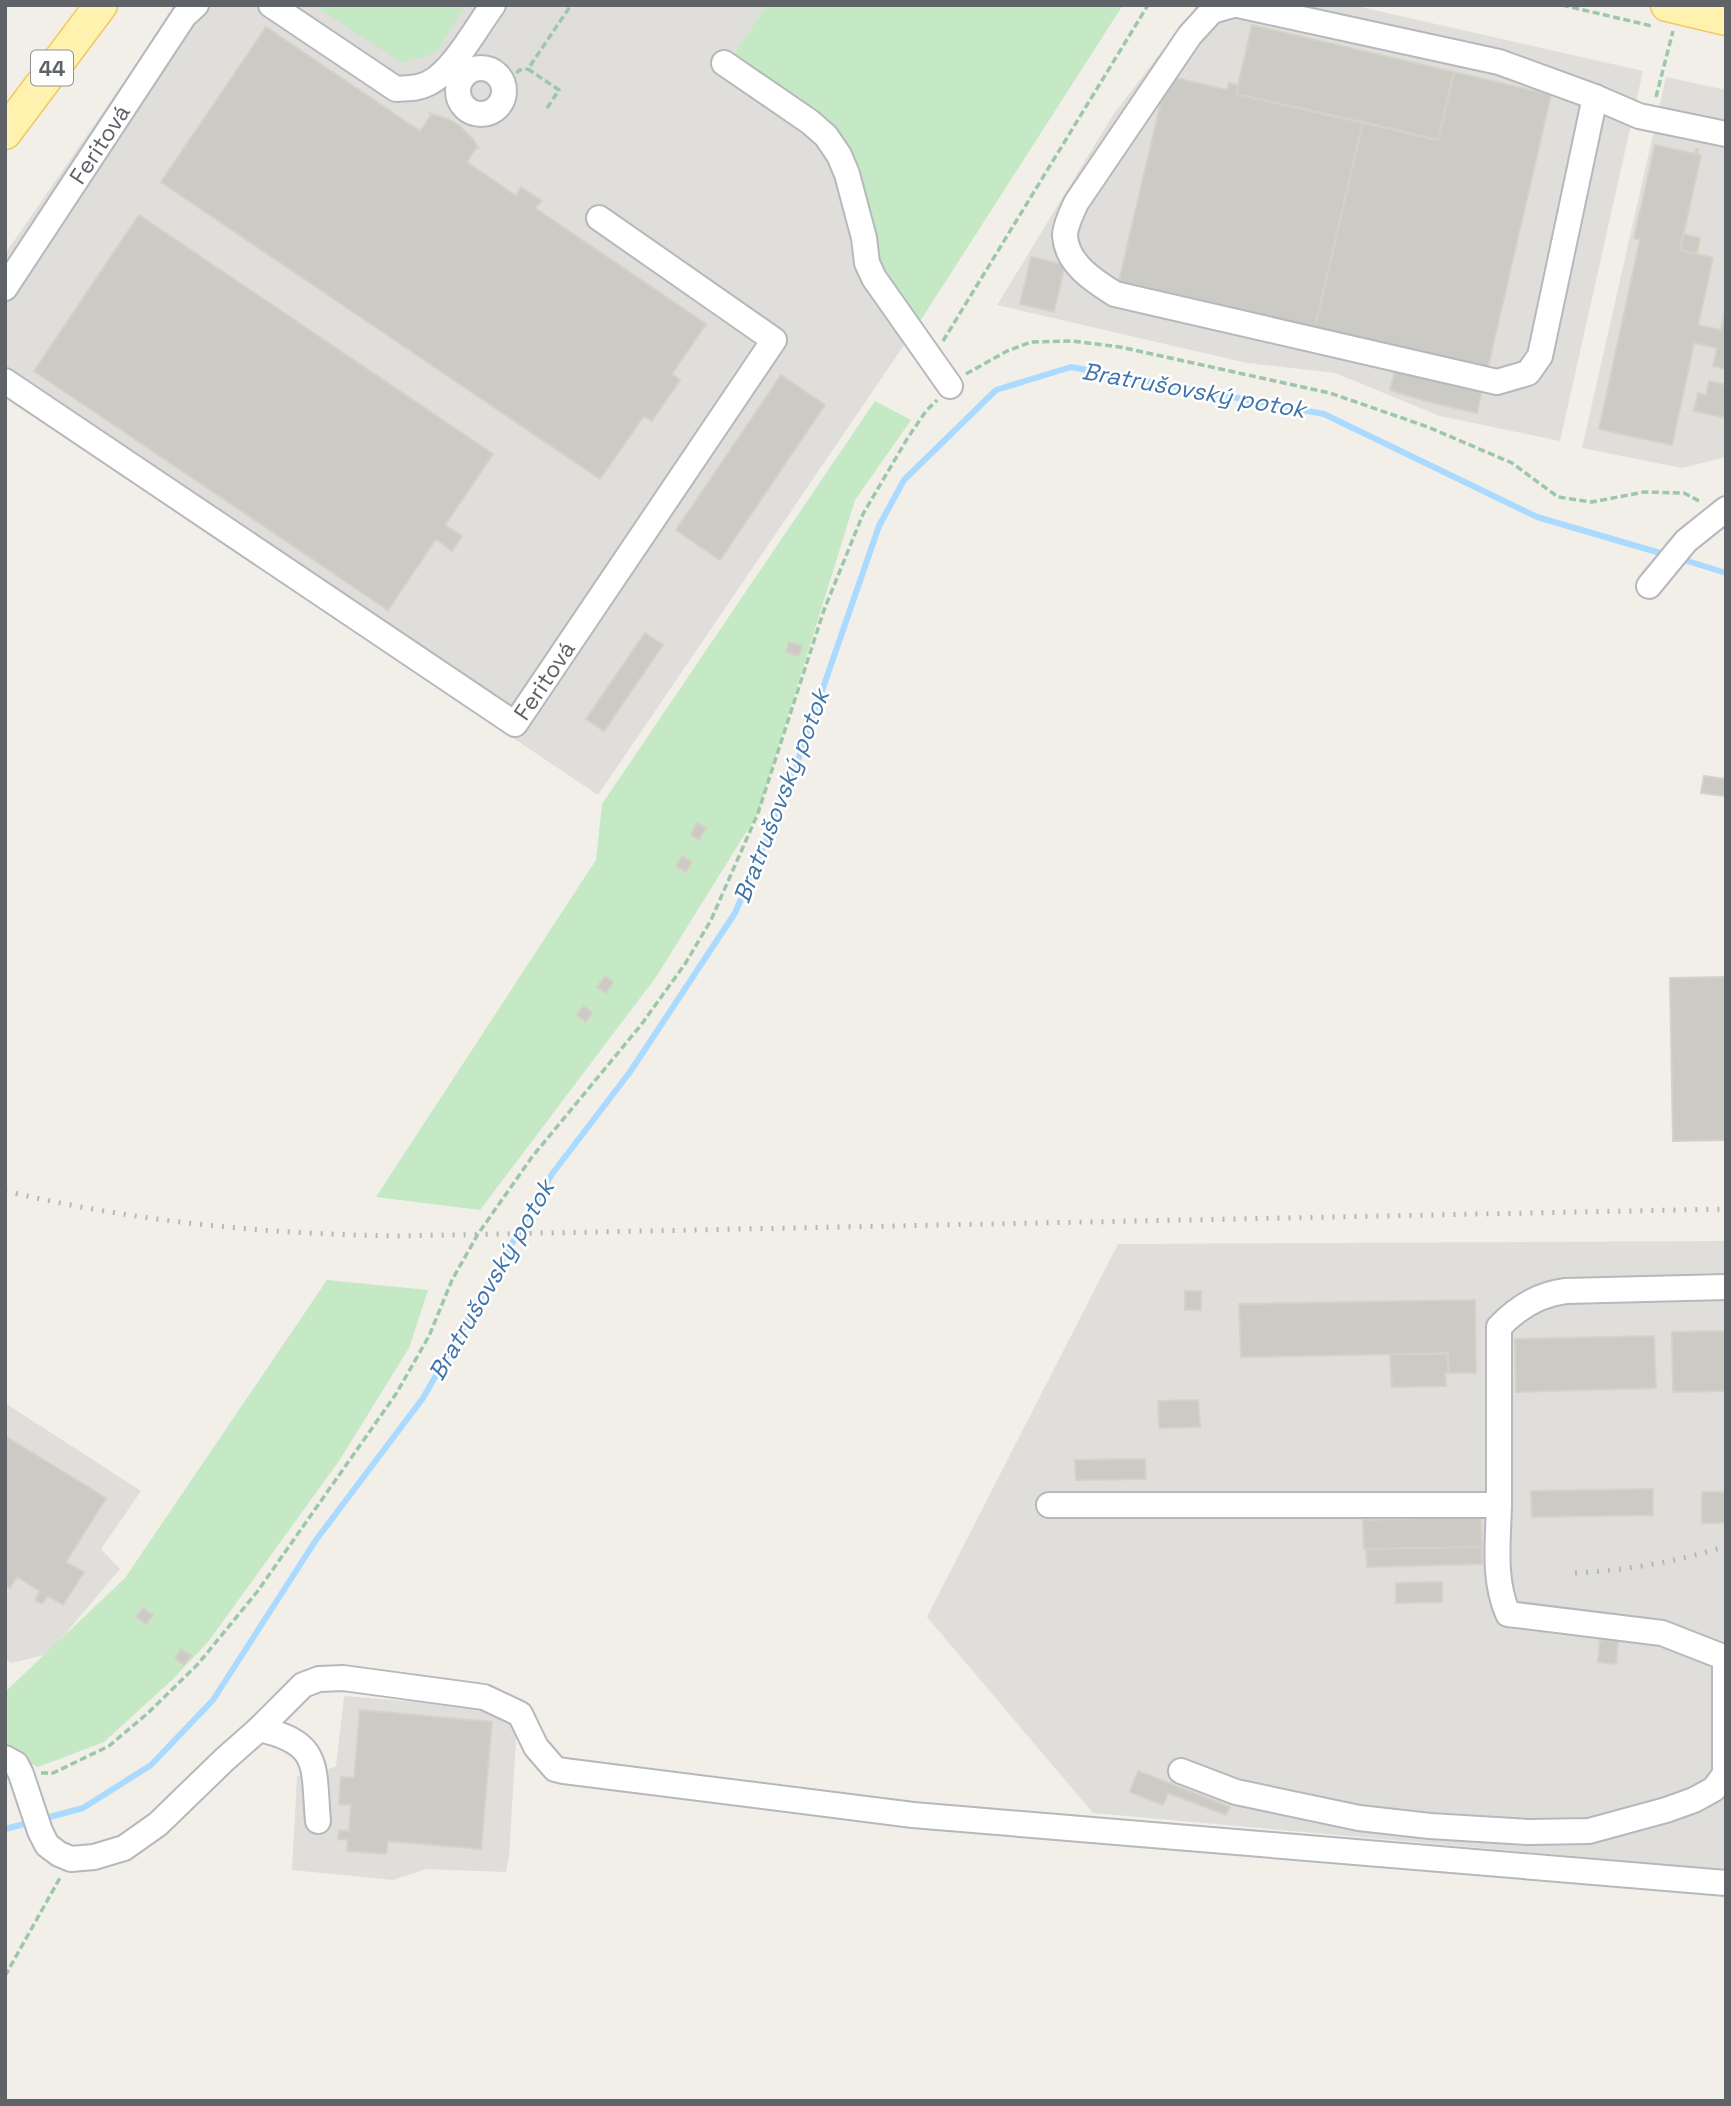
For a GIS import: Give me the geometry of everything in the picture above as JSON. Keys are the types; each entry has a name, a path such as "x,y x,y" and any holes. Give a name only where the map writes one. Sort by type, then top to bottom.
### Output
{"main road":[{"name":"44","path":"5,132 101,5"},
{"path":"1667,21 1726,19"}],"street":[{"name":"Feritová","path":"5,288 184,16 196,5"},
{"path":"271,5 396,89 414,88 455,73 486,68 499,76 504,90 495,110 481,114 466,109 458,96 455,73 493,5"},
{"path":"1595,97 1539,356 1528,373 1497,382 1115,295 1081,269 1070,253 1065,234 1076,203 1190,35 1212,11 1236,5 1499,62 1595,97 1645,117 1726,134"},
{"path":"724,63 826,136 839,155 847,174 867,263 874,278 950,386"},
{"name":"Feritová","path":"5,382 515,724 774,340 599,218"},
{"path":"1654,579 1686,541 1722,511"},
{"path":"1181,1771 1236,1792 1359,1818 1430,1826 1528,1832 1589,1831 1666,1810 1714,1789 1725,1774 1725,1658 1662,1633 1508,1614 1502,1601 1498,1575 1499,1327 1511,1314 1552,1293 1726,1287"},
{"path":"1049,1505 1499,1505"},
{"path":"13,1766 47,1845 71,1859 94,1857 124,1847 158,1824 303,1685 320,1679 343,1678 484,1697 520,1714 536,1747 555,1769 564,1771 913,1815 1726,1883"},
{"path":"259,1729 292,1739 312,1760 318,1821"}],"path":[{"path":"528,69 571,5"},
{"path":"932,358 1147,5"},
{"path":"1562,5 1667,21 1645,117"},
{"path":"504,90 519,70 528,69 559,90 547,108"},
{"path":"13,1766 54,1773 109,1746 148,1713 198,1664 257,1592 396,1394 429,1336 452,1280 478,1234 539,1148 640,1026 685,964 711,920 758,813 824,610 863,514 926,411 950,386 1007,351 1031,342 1072,341 1120,347 1330,393 1428,426 1512,463 1558,497 1592,502 1644,492 1684,493 1722,511"},
{"path":"5,1976 71,1859"}],"shaded area":[{"path":"177,5 767,5 732,57 830,126 850,148 867,208 917,326 598,795 5,397 5,254"},
{"path":"1197,5 1352,5 1643,71 1560,441 1440,416 1335,373 1247,363 997,305 1113,115"},
{"path":"1666,77 1726,90 1726,457 1682,468 1582,448"},
{"path":"1726,1241 1726,1870 1093,1813 927,1617 1118,1244"},
{"path":"5,1403 141,1491 101,1549 120,1569 48,1654 12,1663 5,1660"},
{"path":"344,1696 489,1708 517,1723 506,1872 426,1869 393,1880 292,1870 297,1776 320,1773 336,1766"}],"green space":[{"path":"313,5 466,5 436,53 402,63"},
{"path":"767,5 1123,5 917,326 882,275 850,148 830,126 732,57"},
{"path":"875,401 911,420 855,500 758,813 656,977 480,1210 376,1197 596,860 602,804"},
{"path":"327,1280 428,1290 409,1348 339,1461 208,1642 172,1680 104,1742 38,1767 5,1751 5,1692 125,1578"}],"building":[{"path":"1252,25 1454,72 1438,140 1236,94"},
{"path":"266,27 420,131 431,115 428,113 460,126 479,149 477,147 467,162 516,196 521,187 542,201 535,208 706,324 672,374 680,380 652,421 644,416 600,479 161,182"},
{"path":"1454,72 1551,95 1488,367 1315,327 1363,122 1438,140"},
{"path":"1167,76 1227,90 1229,83 1238,85 1236,94 1363,122 1315,327 1119,281"},
{"path":"1655,145 1695,154 1698,149 1697,154 1701,155 1680,250 1713,258 1698,325 1721,330 1726,306 1726,369 1713,366 1717,348 1694,343 1672,445 1599,429 1640,240 1634,238"},
{"path":"139,215 493,454 445,525 462,536 452,551 436,539 388,610 34,371"},
{"path":"1683,234 1700,238 1697,254 1680,250"},
{"path":"1031,257 1065,265 1054,312 1020,304"},
{"path":"1396,367 1482,390 1477,413 1390,390"},
{"path":"781,375 825,405 720,560 676,530"},
{"path":"1709,381 1726,385 1726,418 1694,411 1698,393 1706,395"},
{"path":"645,633 663,645 604,731 586,719"},
{"path":"789,642 802,646 799,656 786,652"},
{"path":"1704,776 1726,779 1726,796 1701,793"},
{"path":"697,823 706,828 699,840 691,835"},
{"path":"682,856 692,862 686,872 676,866"},
{"path":"605,976 613,982 606,993 597,987"},
{"path":"1726,977 1726,1140 1673,1141 1670,978"},
{"path":"583,1006 592,1012 586,1022 577,1015"},
{"path":"1185,1291 1201,1291 1201,1310 1185,1310"},
{"path":"1475,1300 1476,1373 1449,1373 1448,1353 1241,1357 1239,1304"},
{"path":"1726,1331 1726,1391 1673,1392 1672,1332"},
{"path":"1654,1336 1656,1388 1516,1392 1515,1339"},
{"path":"1390,1354 1447,1354 1446,1386 1392,1387"},
{"path":"1198,1400 1200,1427 1159,1428 1158,1401"},
{"path":"5,1436 106,1498 66,1562 84,1572 63,1605 48,1596 42,1604 35,1600 40,1591 17,1577 10,1588 5,1585"},
{"path":"1145,1459 1146,1479 1076,1480 1075,1460"},
{"path":"1653,1489 1653,1515 1532,1517 1531,1491"},
{"path":"1702,1492 1726,1492 1726,1523 1702,1523"},
{"path":"1481,1517 1482,1547 1364,1549 1363,1520"},
{"path":"1482,1547 1482,1564 1367,1567 1366,1549"},
{"path":"1442,1582 1442,1602 1396,1603 1396,1583"},
{"path":"143,1608 153,1615 146,1624 136,1617"},
{"path":"1600,1640 1618,1641 1616,1664 1598,1662"},
{"path":"181,1649 191,1655 184,1665 175,1659"},
{"path":"360,1710 492,1722 481,1849 388,1841 386,1854 347,1851 348,1840 338,1839 339,1830 349,1831 351,1805 339,1804 341,1777 354,1778"},
{"path":"1138,1771 1230,1807 1226,1815 1168,1793 1163,1805 1130,1792"}],"waterway":[{"name":"Bratrušovský potok","path":"42,1819 83,1808 151,1765 213,1700 316,1540 423,1398 552,1174 630,1072 735,913 786,795 879,526 904,480 996,390 1071,367 1324,414 1537,517 1667,555"},
{"name":"Bratrušovský potok","path":"1681,559 1726,573"},
{"name":"Bratrušovský potok","path":"5,1829 32,1822"}],"railway":[{"path":"5,1191 103,1211 201,1224 399,1236 1726,1209"},
{"path":"1575,1573 1652,1564 1726,1546"}]}
